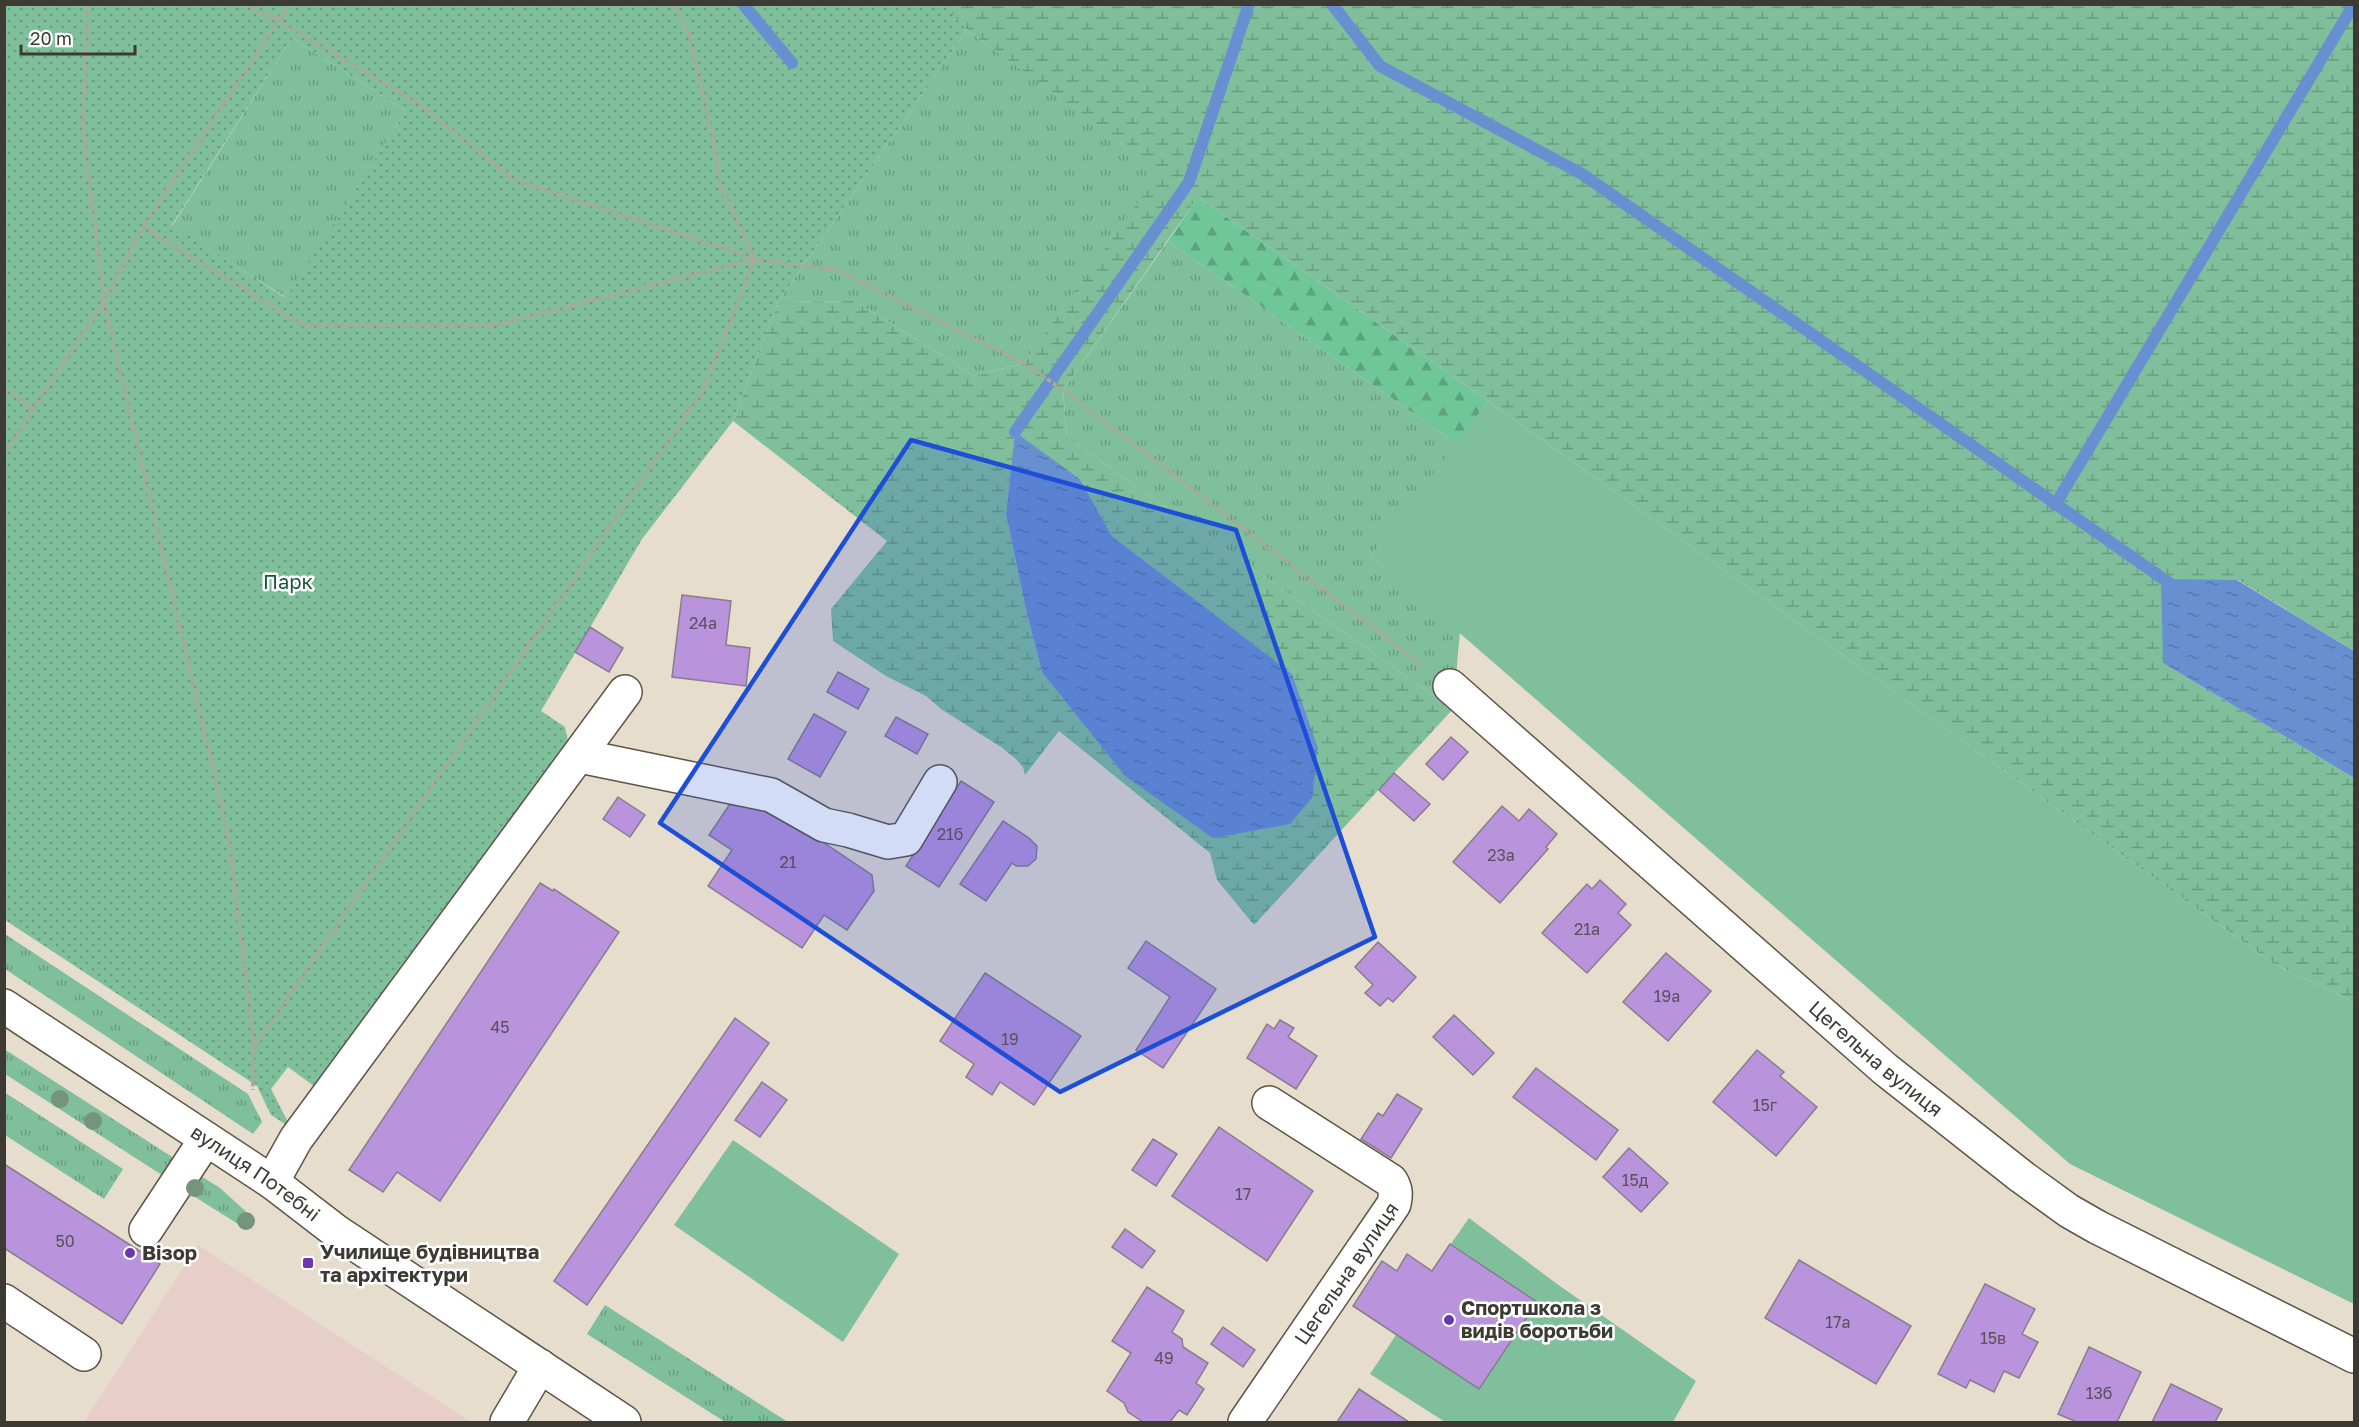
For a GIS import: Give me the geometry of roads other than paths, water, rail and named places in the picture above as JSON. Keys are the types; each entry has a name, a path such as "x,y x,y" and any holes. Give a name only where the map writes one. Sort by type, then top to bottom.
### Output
{"street":[{"name":"Цегельна вулиця","path":"1450,686 1722,928 1885,1069 2022,1177 2069,1211 2097,1227 2355,1356"},
{"path":"272,1182 296,1138 625,692"},
{"path":"580,756 771,795 824,825 888,842 906,839 940,783"},
{"name":"вулиця Потебні","path":"4,1006 272,1182 337,1232 624,1422"},
{"name":"Цегельна вулиця","path":"1245,1422 1394,1204 1396,1196 1395,1187 1391,1181 1269,1103"},
{"path":"146,1230 206,1139"},
{"path":"4,1301 84,1353"},
{"path":"507,1422 540,1366"}],"water":[{"path":"1015,432 1080,479 1112,536 1292,674 1318,748 1312,798 1290,824 1213,838 1125,776 1042,672 1026,610 1006,514"},
{"path":"2161,579 2237,580 2354,651 2354,778 2163,663"}],"waterway":[{"path":"743,4 792,63"},
{"path":"1015,432 1189,182 1249,4"},
{"path":"1332,4 1380,66 1582,174 2175,587"},
{"path":"2055,505 2354,4"}],"place":[{"name":"Візор","path":"130,1253"},
{"name":"Училище будівництва та архітектури","path":"308,1263"},
{"name":"Спортшкола з видів боротьби","path":"1449,1320"}],"park label":[{"name":"Парк","path":"288,582"}]}
